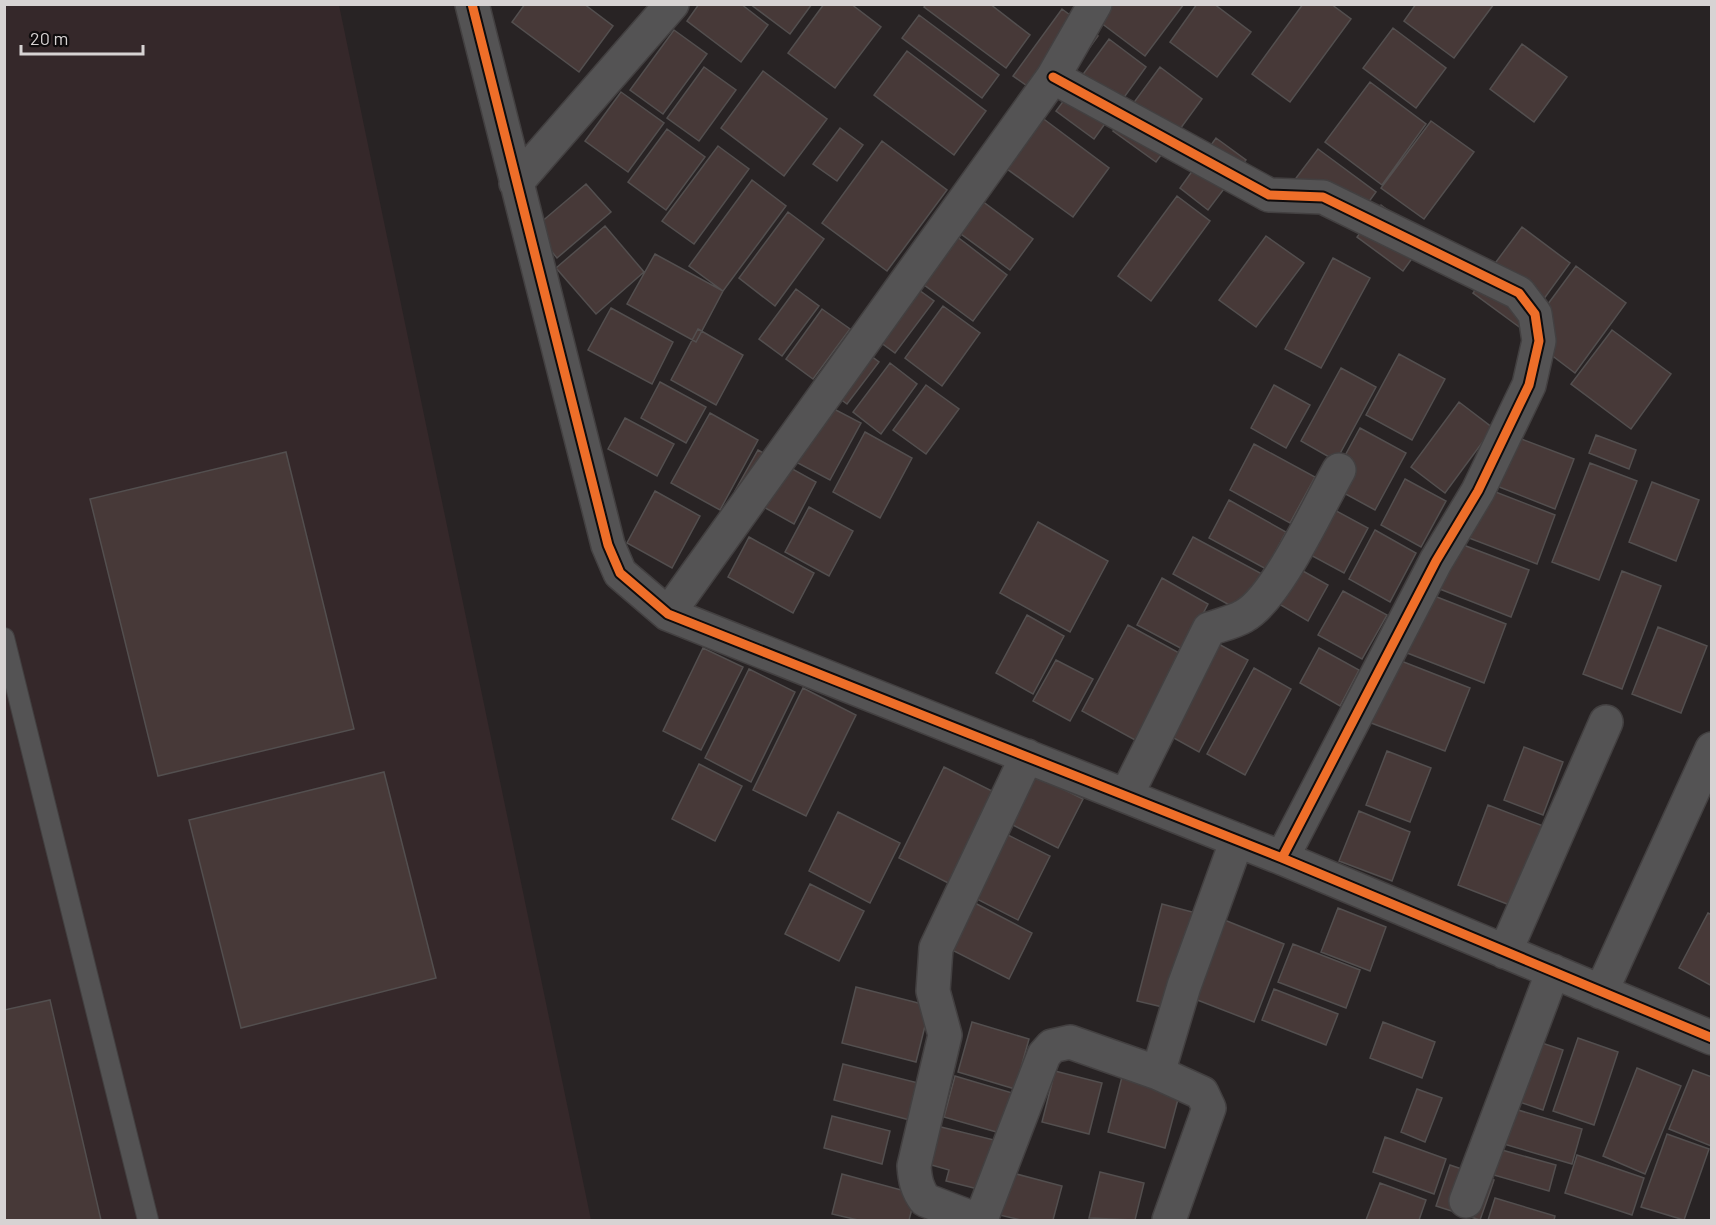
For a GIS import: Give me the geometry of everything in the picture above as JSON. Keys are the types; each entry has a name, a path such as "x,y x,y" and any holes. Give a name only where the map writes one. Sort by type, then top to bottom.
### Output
{"street":[{"path":"472,4 608,545 620,573 668,614 1282,858 1712,1038"},
{"path":"516,183 672,4"},
{"path":"668,614 1053,77 1095,4"},
{"path":"1053,77 1269,195 1323,197 1382,225 1519,293 1535,314 1539,341 1529,385 1478,491 1436,561 1282,858"},
{"path":"1126,796 1209,629 1244,617 1258,606 1278,578 1339,470"},
{"path":"1505,952 1606,722"},
{"path":"1601,992 1712,749"},
{"path":"1027,756 936,948 933,991 945,1035 914,1166 915,1184 925,1200 972,1218 983,1214 1044,1055 1052,1046 1070,1042 1158,1073 1202,1093 1209,1108 1169,1221"},
{"path":"1158,1073 1184,986 1237,840"},
{"path":"1466,1201 1553,971"}],"lane":[{"path":"4,638 148,1221"}],"shaded area":[{"path":"5,5 339,5 591,1220 5,1220"}],"building":[{"path":"525,4 584,4 613,26 579,72 512,22"},
{"path":"699,4 741,4 768,25 741,62 687,21"},
{"path":"750,4 812,4 790,34"},
{"path":"824,4 851,4 881,27 835,88 788,53"},
{"path":"926,4 990,4 1030,35 1006,68 924,7"},
{"path":"1076,4 1184,4 1145,56"},
{"path":"1197,4 1214,4 1251,32 1217,77 1170,42"},
{"path":"1303,4 1331,4 1351,19 1290,102 1252,74"},
{"path":"1416,4 1494,4 1454,58 1404,21"},
{"path":"1062,9 1098,36 1050,102 1013,76"},
{"path":"919,15 999,75 982,98 902,38"},
{"path":"1393,28 1446,68 1416,108 1363,68"},
{"path":"674,30 707,54 663,114 630,90"},
{"path":"1109,39 1146,67 1094,139 1056,111"},
{"path":"1522,44 1567,77 1534,122 1490,89"},
{"path":"907,51 986,111 954,155 874,95"},
{"path":"704,67 736,90 699,141 667,118"},
{"path":"1160,67 1202,99 1156,162 1113,131"},
{"path":"763,71 827,119 784,176 721,128"},
{"path":"1370,82 1426,124 1382,185 1325,142"},
{"path":"621,92 664,123 628,172 585,141"},
{"path":"1033,111 1109,168 1073,217 996,161"},
{"path":"1431,121 1474,152 1424,219 1381,188"},
{"path":"840,128 863,145 837,181 813,164"},
{"path":"667,129 705,157 666,210 628,182"},
{"path":"1216,138 1246,160 1208,210 1180,188"},
{"path":"882,141 947,190 887,271 822,223"},
{"path":"718,146 749,169 694,244 662,221"},
{"path":"1318,149 1376,192 1352,225 1293,182"},
{"path":"752,180 786,206 723,291 689,266"},
{"path":"586,184 611,212 557,258 533,229"},
{"path":"970,192 1033,239 1010,270 946,223"},
{"path":"1177,196 1210,221 1151,301 1118,276"},
{"path":"1381,205 1426,239 1403,271 1357,237"},
{"path":"788,212 824,239 775,306 739,278"},
{"path":"605,226 644,272 596,314 556,268"},
{"path":"1522,227 1570,263 1522,329 1473,293"},
{"path":"947,229 1007,275 973,321 912,276"},
{"path":"1266,236 1304,263 1256,327 1219,300"},
{"path":"655,254 723,291 696,342 627,304"},
{"path":"1333,258 1370,278 1321,368 1285,349"},
{"path":"1576,266 1626,303 1575,373 1525,335"},
{"path":"908,282 934,301 895,353 869,334"},
{"path":"796,289 819,306 782,356 759,339"},
{"path":"943,306 980,333 942,386 905,358"},
{"path":"611,308 673,342 652,384 588,350"},
{"path":"822,309 850,329 813,379 786,359"},
{"path":"698,329 743,355 716,405 671,380"},
{"path":"1612,330 1671,374 1631,429 1571,384"},
{"path":"851,341 879,362 847,404 820,384"},
{"path":"1399,354 1445,379 1412,440 1366,415"},
{"path":"890,363 917,384 881,434 853,412"},
{"path":"1341,368 1376,387 1336,461 1301,441"},
{"path":"660,382 706,407 686,443 641,418"},
{"path":"926,385 959,409 926,454 893,430"},
{"path":"1274,385 1310,405 1286,448 1251,428"},
{"path":"809,396 861,423 830,480 779,453"},
{"path":"1459,402 1493,428 1445,493 1411,467"},
{"path":"710,413 758,440 720,510 671,483"},
{"path":"625,418 674,444 657,476 608,449"},
{"path":"1360,428 1406,453 1375,510 1329,485"},
{"path":"865,432 912,458 880,518 833,492"},
{"path":"1503,432 1574,459 1555,509 1484,481"},
{"path":"1596,435 1636,450 1629,469 1589,453"},
{"path":"1254,444 1315,477 1290,523 1230,490"},
{"path":"758,450 816,482 794,524 735,491"},
{"path":"286,452 354,729 158,776 90,499"},
{"path":"1590,463 1637,481 1599,580 1552,562"},
{"path":"1405,479 1446,501 1421,547 1381,525"},
{"path":"1652,482 1699,500 1676,561 1629,542"},
{"path":"1475,484 1555,515 1537,564 1456,533"},
{"path":"655,491 700,516 672,568 627,543"},
{"path":"1229,500 1286,532 1266,569 1209,538"},
{"path":"1316,500 1368,528 1344,573 1292,545"},
{"path":"809,507 853,531 829,576 785,552"},
{"path":"1038,522 1108,561 1070,632 1000,593"},
{"path":"1375,530 1416,553 1390,602 1349,579"},
{"path":"749,537 814,573 793,613 728,577"},
{"path":"1193,537 1262,574 1242,612 1173,574"},
{"path":"1445,538 1529,570 1511,617 1427,584"},
{"path":"1294,566 1328,585 1308,621 1274,601"},
{"path":"1622,571 1661,586 1622,689 1583,674"},
{"path":"1162,578 1208,604 1184,650 1137,625"},
{"path":"1419,590 1506,624 1484,683 1397,649"},
{"path":"1343,591 1387,615 1362,659 1318,635"},
{"path":"1027,615 1064,636 1033,694 996,673"},
{"path":"1128,625 1181,654 1135,740 1082,711"},
{"path":"1658,627 1707,646 1681,713 1632,694"},
{"path":"1204,636 1248,660 1199,752 1154,727"},
{"path":"703,648 743,667 701,750 663,731"},
{"path":"1319,648 1359,670 1340,706 1300,683"},
{"path":"1391,657 1470,688 1445,751 1366,721"},
{"path":"1056,660 1093,679 1070,721 1033,701"},
{"path":"1254,668 1291,689 1245,775 1207,754"},
{"path":"749,669 795,692 751,782 705,758"},
{"path":"803,688 856,715 806,816 753,790"},
{"path":"1524,747 1563,762 1543,815 1504,800"},
{"path":"1387,751 1431,768 1410,822 1366,805"},
{"path":"699,764 742,786 715,841 672,819"},
{"path":"944,767 1002,796 956,887 899,858"},
{"path":"384,772 436,978 241,1028 189,820"},
{"path":"1031,773 1083,799 1058,848 1007,822"},
{"path":"1488,805 1551,829 1520,909 1458,885"},
{"path":"1359,811 1410,832 1392,881 1339,861"},
{"path":"838,812 900,843 870,903 809,871"},
{"path":"998,830 1050,856 1018,920 967,894"},
{"path":"810,884 864,911 839,961 785,934"},
{"path":"973,902 1032,933 1009,979 950,949"},
{"path":"1162,904 1196,913 1171,1009 1137,1001"},
{"path":"1338,908 1386,927 1370,971 1321,952"},
{"path":"1708,913 1712,915 1712,986 1679,968"},
{"path":"1217,917 1284,944 1254,1022 1187,996"},
{"path":"1293,944 1360,970 1346,1008 1278,982"},
{"path":"856,987 930,1006 916,1062 842,1043"},
{"path":"1274,989 1338,1014 1326,1045 1262,1020"},
{"path":"50,1000 101,1220 4,1220 4,1010"},
{"path":"972,1022 1029,1039 1015,1089 958,1072"},
{"path":"1383,1022 1435,1042 1422,1078 1370,1058"},
{"path":"1518,1035 1563,1050 1543,1110 1499,1095"},
{"path":"1578,1038 1618,1052 1594,1125 1553,1111"},
{"path":"843,1064 930,1086 921,1123 834,1100"},
{"path":"1637,1068 1681,1086 1645,1174 1603,1156"},
{"path":"1693,1070 1712,1077 1711,1146 1669,1129"},
{"path":"1055,1071 1102,1083 1089,1134 1042,1122"},
{"path":"1123,1073 1181,1088 1165,1148 1108,1132"},
{"path":"955,1076 1019,1095 1007,1135 944,1117"},
{"path":"1417,1089 1442,1098 1425,1142 1401,1132"},
{"path":"1508,1107 1582,1129 1572,1164 1497,1142"},
{"path":"832,1116 890,1131 882,1164 824,1148"},
{"path":"937,1126 994,1140 982,1190 946,1181 949,1170 928,1164"},
{"path":"1667,1134 1709,1149 1684,1220 1641,1207"},
{"path":"1385,1137 1446,1159 1434,1194 1373,1172"},
{"path":"1502,1150 1556,1165 1549,1191 1494,1175"},
{"path":"1577,1155 1644,1178 1632,1215 1565,1193"},
{"path":"1450,1165 1494,1180 1480,1220 1436,1206"},
{"path":"1005,1171 1062,1186 1053,1220 1021,1220 995,1214"},
{"path":"1100,1172 1144,1183 1135,1220 1089,1218"},
{"path":"842,1174 916,1194 909,1220 858,1220 832,1214"},
{"path":"1380,1183 1426,1200 1419,1220 1366,1220"},
{"path":"1495,1198 1555,1216 1554,1220 1488,1220"}],"cycle path":[{"path":"472,4 608,545 620,573 668,614 1282,858 1712,1038"},
{"path":"1053,77 1269,195 1323,197 1519,293 1535,314 1539,341 1529,385 1478,491 1436,561 1282,858"}]}
